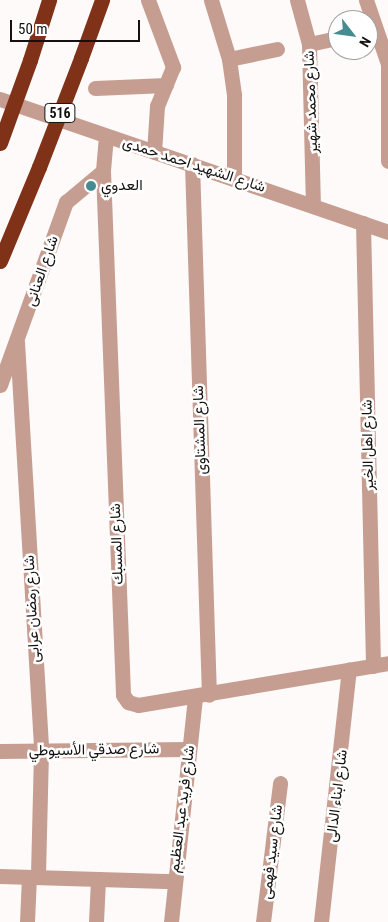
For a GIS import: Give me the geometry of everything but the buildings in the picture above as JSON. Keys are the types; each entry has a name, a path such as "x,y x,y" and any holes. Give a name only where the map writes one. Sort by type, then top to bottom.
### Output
{"highway":[{"path":"0,143 49,0"},
{"name":"516","path":"0,261 39,167 102,0"}],"street":[{"path":"148,0 172,67 157,106 154,152"},
{"path":"211,0 229,58 234,95 234,178"},
{"name":"شارع محمد شهير","path":"297,0 309,44 313,205"},
{"path":"366,0 388,64 388,161"},
{"path":"309,44 328,40"},
{"path":"229,58 277,49"},
{"path":"95,88 166,85"},
{"name":"شارع الشهيد احمد حمدى","path":"0,99 388,232"},
{"name":"شارع المسبك","path":"106,136 104,171 123,694 128,702 138,705 202,696 388,663"},
{"name":"شارع المشتاوى","path":"192,164 202,696"},
{"name":"شارع العنانى","path":"0,385 66,202 104,171"},
{"name":"شارع اهل الخير","path":"363,223 373,666"},
{"name":"شارع رمضان عرابى","path":"17,342 41,752 34,877 27,922"},
{"name":"شارع ابناء الدالى","path":"321,922 349,670"},
{"name":"شارع فريد عبد العظيم","path":"171,922 173,881 188,749 202,696"},
{"name":"شارع صدقي الأسيوطي","path":"0,751 188,749"},
{"name":"شارع سيد فهمى","path":"263,922 280,783"},
{"path":"0,876 173,881"},
{"path":"96,922 98,879"}],"place":[{"name":"العدوي","path":"91,186"}]}
